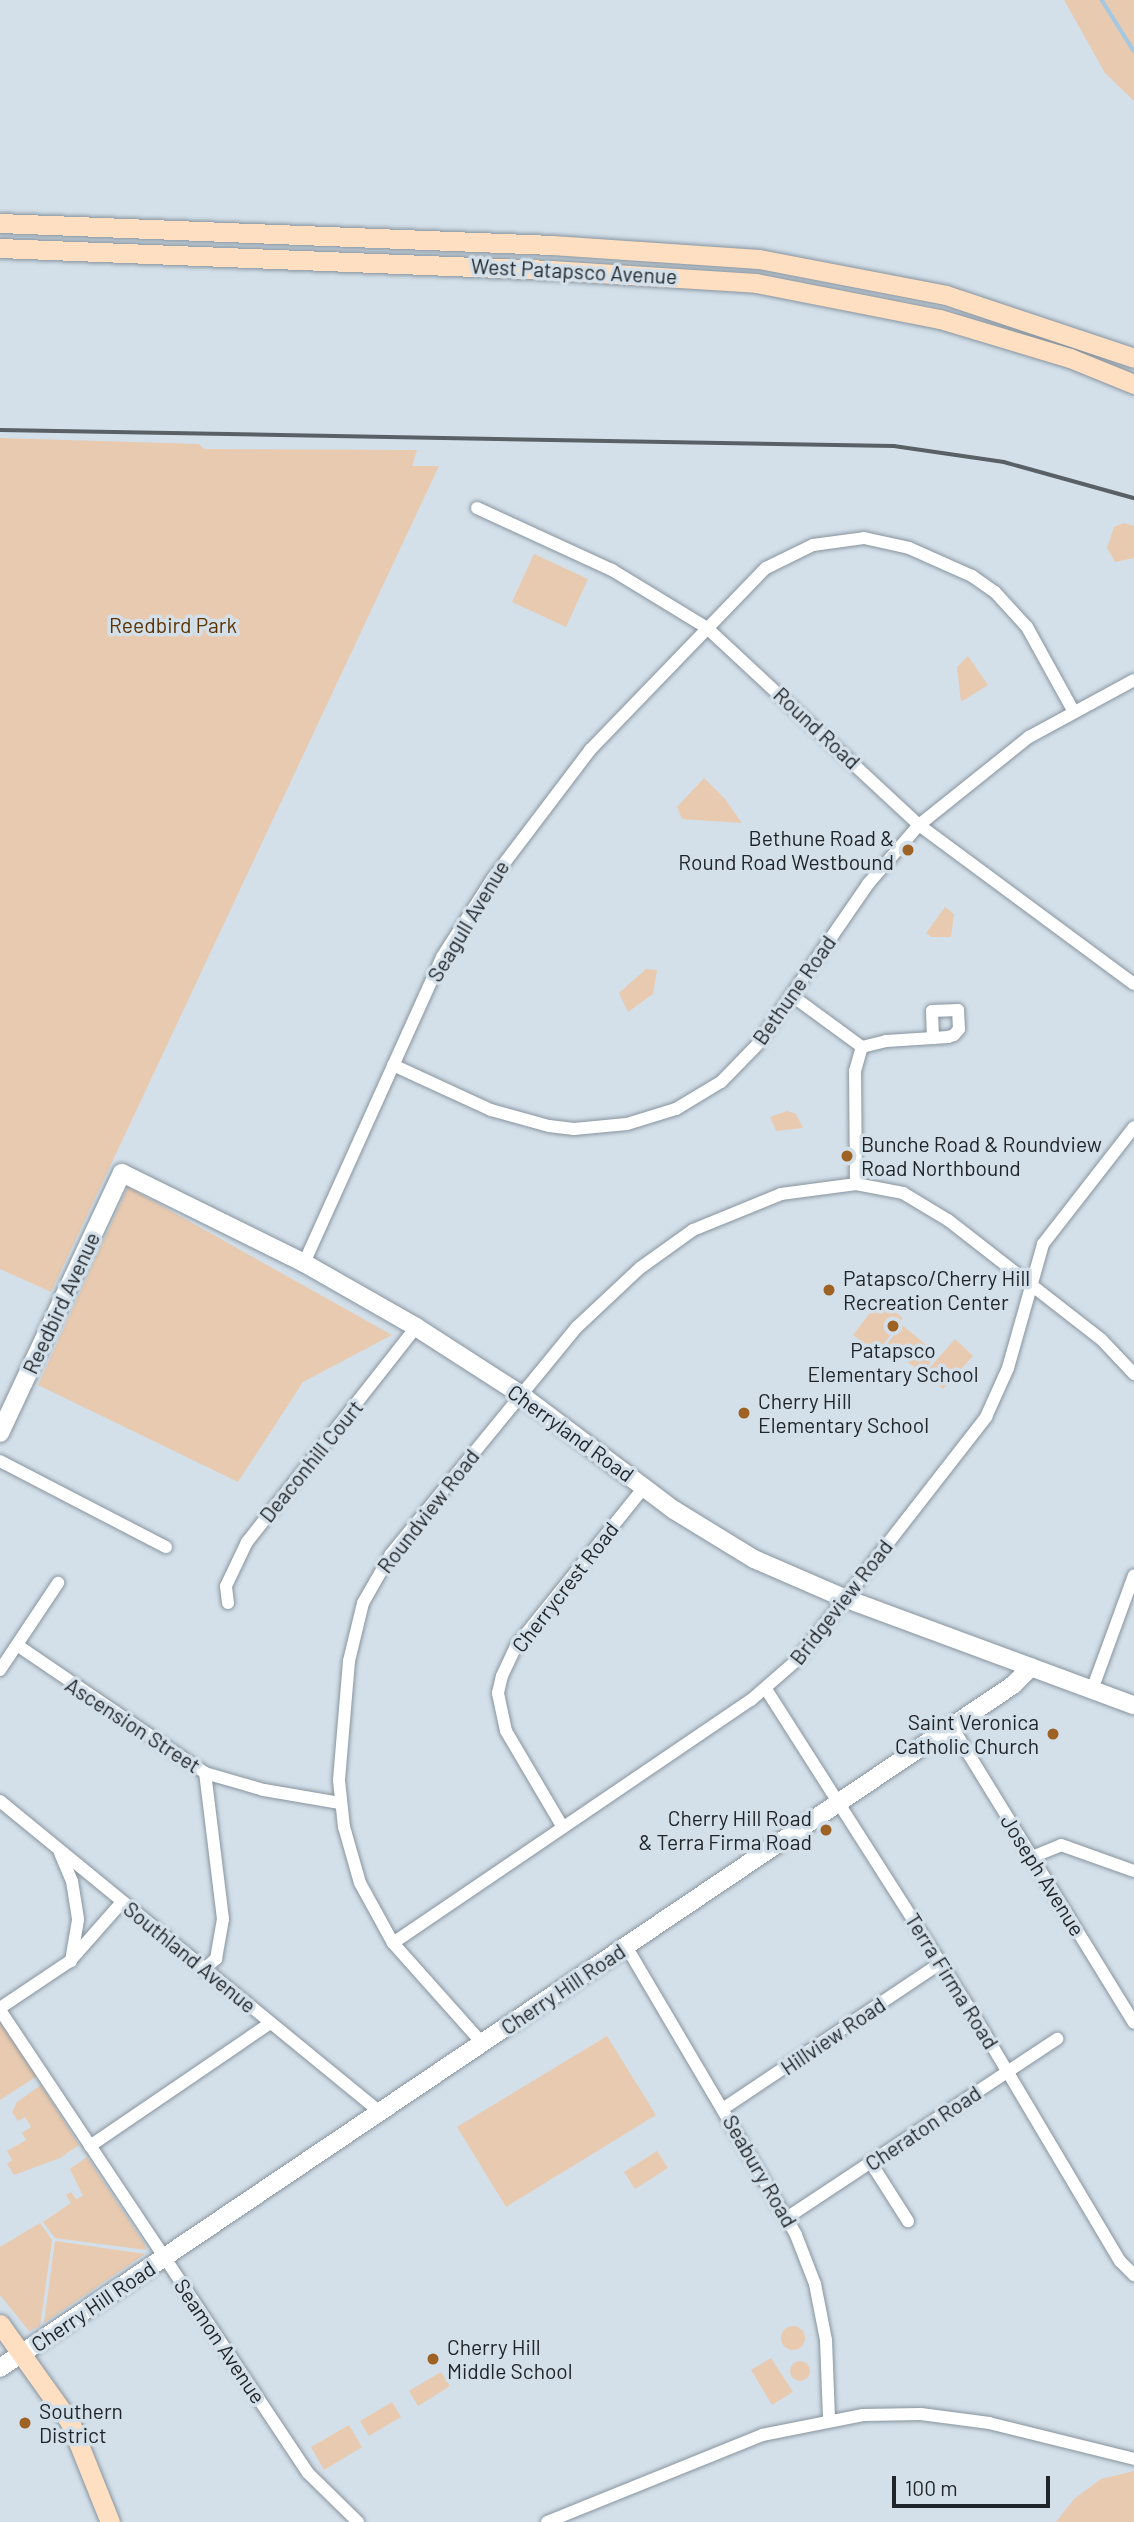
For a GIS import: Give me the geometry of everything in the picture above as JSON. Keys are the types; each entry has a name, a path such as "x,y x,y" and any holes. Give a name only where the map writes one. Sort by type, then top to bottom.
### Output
{"main road":[{"name":"West Patapsco Avenue","path":"0,223 680,251 759,259 946,295 1134,358"},
{"name":"West Patapsco Avenue","path":"0,248 756,283 940,319 1070,358 1134,384"},
{"path":"0,2324 71,2421 110,2522"}],"street":[{"name":"Round Road","path":"477,508 612,570 707,628 919,825 1134,984"},
{"name":"Seagull Avenue","path":"304,1263 442,957 523,834 590,750 746,585 787,555 839,540 887,542 971,576 995,592 1027,627 1074,712"},
{"name":"Bethune Road","path":"393,1065 521,1121 574,1129 626,1124 676,1109 720,1082 757,1045 868,884 919,825 995,761 1074,712 1134,680"},
{"path":"791,995 862,1047 933,1038"},
{"path":"856,1184 855,1071 862,1047"},
{"name":"Bridgeview Road","path":"394,1942 766,1689 797,1660 986,1416 1008,1368 1028,1285 1050,1233 1134,1127"},
{"name":"Cherryland Road","path":"122,1173 304,1263 416,1327 520,1394 724,1543 844,1598 1031,1667"},
{"name":"Reedbird Avenue","path":"0,1433 122,1173"},
{"name":"Roundview Road","path":"483,2044 394,1942 360,1883 341,1802 340,1752 349,1661 363,1603 391,1554 520,1394 609,1294 693,1230 781,1194 856,1184 902,1194 923,1204 1101,1339 1134,1374"},
{"name":"Deaconhill Court","path":"228,1603 226,1586 247,1542 416,1327"},
{"path":"0,1461 166,1547"},
{"name":"Cherrycrest Road","path":"562,1826 513,1747 498,1693 516,1646 645,1486"},
{"path":"1092,1690 1133,1580"},
{"path":"0,1670 58,1583"},
{"name":"Ascension Street","path":"17,1645 205,1773 264,1790 341,1802"},
{"path":"1031,1667 1134,1704"},
{"name":"Cherry Hill Road","path":"0,2368 953,1727 1013,1685 1031,1667"},
{"name":"Terra Firma Road","path":"766,1689 941,1963 1120,2261 1134,2275"},
{"name":"Joseph Avenue","path":"953,1727 1134,2023"},
{"path":"204,1969 216,1959 223,1919 205,1773"},
{"name":"Southland Avenue","path":"0,1801 381,2113"},
{"path":"1032,1857 1061,1845 1134,1871"},
{"path":"59,1849 77,1909 70,1961"},
{"path":"0,2009 70,1961 122,1902"},
{"name":"Seabury Road","path":"626,1946 788,2217 807,2259 821,2312 828,2359 829,2419"},
{"name":"Hillview Road","path":"724,2108 941,1963"},
{"name":"Seamon Avenue","path":"0,2009 308,2473 358,2522"},
{"path":"90,2146 270,2023"},
{"name":"Cheraton Road","path":"788,2217 1058,2039"},
{"path":"871,2163 908,2221"},
{"path":"547,2522 731,2445 829,2419 891,2413 956,2418 1134,2459"}],"green space":[{"path":"1064,0 1134,0 1134,101 1105,73"},
{"name":"Reedbird Park","path":"0,438 199,444 204,449 417,450 412,466 439,466 51,1292 0,1269"},
{"path":"1124,523 1134,526 1134,558 1115,562 1107,548 1114,527"},
{"path":"534,554 588,579 566,627 512,602"},
{"path":"968,656 988,685 961,702 957,667"},
{"path":"704,778 725,799 742,823 682,819 677,807"},
{"path":"945,907 954,914 951,937 931,937 926,933"},
{"path":"646,969 657,970 653,994 628,1012 619,993"},
{"path":"787,1111 796,1114 803,1128 776,1131 770,1117"},
{"path":"128,1187 392,1335 303,1382 238,1482 38,1385"},
{"path":"880,1300 903,1318 877,1353 853,1335"},
{"path":"902,1325 937,1354 922,1373 886,1345"},
{"path":"955,1339 973,1356 943,1389 925,1373"},
{"path":"0,2019 37,2076 0,2100"},
{"path":"607,2036 656,2115 506,2207 457,2127"},
{"path":"41,2085 79,2145 60,2158 14,2175 7,2164 12,2160 7,2151 26,2140 22,2133 31,2127 25,2117 18,2121 12,2112 17,2102"},
{"path":"657,2151 668,2168 635,2189 624,2172"},
{"path":"87,2157 146,2250 55,2238 43,2222 71,2203 66,2195 71,2192 76,2199 83,2196 70,2169"},
{"path":"40,2223 52,2240 40,2326 29,2331 0,2295 0,2247"},
{"path":"55,2241 145,2254 44,2323"},
{"path":"793,2326 804,2333 805,2338 798,2349 793,2350 782,2343 781,2338 788,2327"},
{"path":"771,2358 793,2392 772,2405 751,2370"},
{"path":"796,2361 804,2361 810,2371 804,2381 796,2381 790,2375 790,2367"},
{"path":"441,2372 450,2386 418,2406 409,2391"},
{"path":"392,2402 401,2417 369,2436 360,2421"},
{"path":"349,2425 362,2447 324,2470 311,2447"},
{"path":"1134,2471 1134,2522 1056,2522 1074,2499 1101,2479"}],"waterway":[{"path":"1102,0 1134,51"}],"railway":[{"path":"0,430 894,446 1004,462 1134,498"}],"place":[{"name":"Bethune Road & Round Road Westbound","path":"908,850"},
{"name":"Bunche Road & Roundview Road Northbound","path":"847,1156"},
{"name":"Patapsco/Cherry Hill Recreation Center","path":"829,1290"},
{"name":"Patapsco Elementary School","path":"893,1326"},
{"name":"Cherry Hill Elementary School","path":"744,1413"},
{"name":"Saint Veronica Catholic Church","path":"1053,1734"},
{"name":"Cherry Hill Road & Terra Firma Road","path":"826,1830"},
{"name":"Cherry Hill Middle School","path":"433,2359"},
{"name":"Southern District","path":"25,2423"}]}
